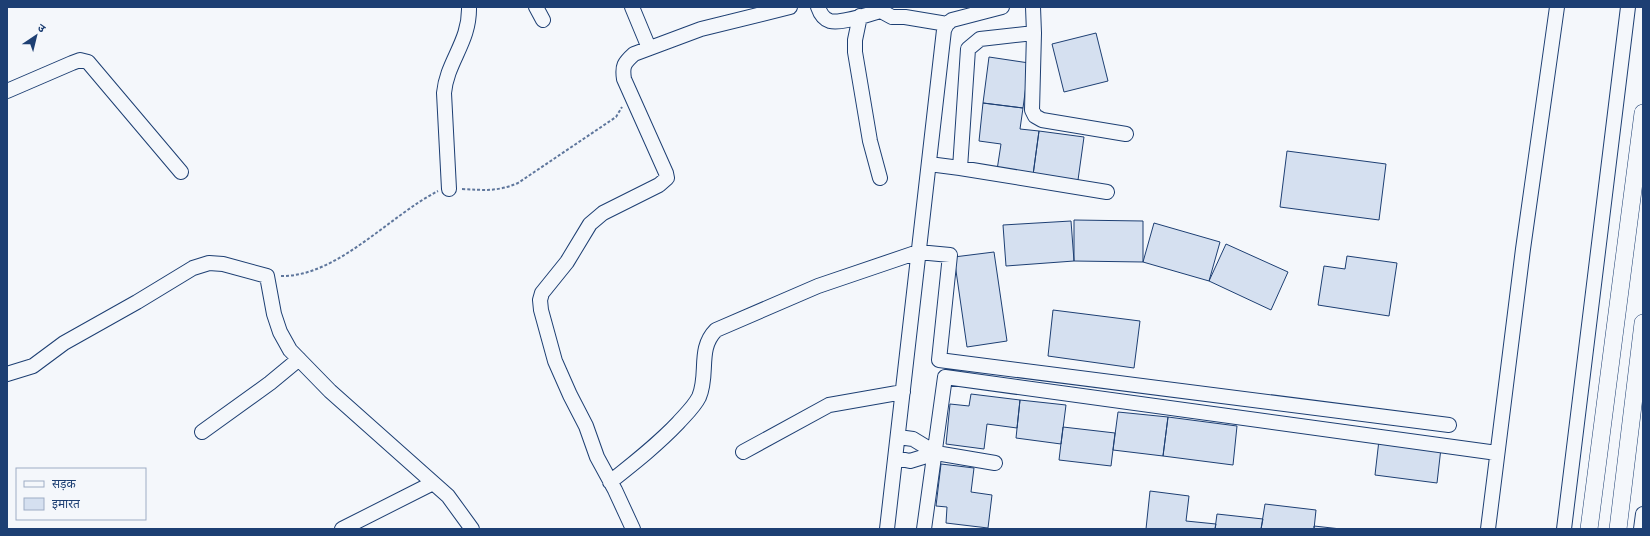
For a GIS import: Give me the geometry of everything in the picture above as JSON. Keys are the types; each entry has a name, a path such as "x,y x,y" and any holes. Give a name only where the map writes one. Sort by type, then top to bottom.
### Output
{"main road":[{"path":"1589,529 1643,113"},
{"path":"1618,529 1643,323"}],"street":[{"path":"450,189 444,93 445,81 466,36 469,7"},
{"path":"536,7 543,20"},
{"path":"632,7 649,48"},
{"path":"633,529 597,457 586,426 570,395 556,361 541,310 540,300 542,293 567,262 590,224 603,213 658,185 667,178 624,79 622,69 627,60 634,54 701,29 790,7"},
{"path":"818,7 822,17 829,21 838,22 880,9 892,17 905,17 947,24"},
{"path":"887,529 944,30 947,24 952,20 1002,7"},
{"path":"1033,7 1034,33 1032,110 1035,116 1042,120 1126,134"},
{"path":"1488,529 1523,249 1557,7"},
{"path":"1564,529 1628,7"},
{"path":"860,16 855,40 855,52 870,141 880,178"},
{"path":"960,168 968,50 980,39 1034,33"},
{"path":"7,91 72,62 80,60 88,62 181,172"},
{"path":"929,164 1107,192"},
{"path":"610,482 659,443 690,410 699,397 702,384 706,346 709,337 716,330 818,286 918,252 950,255 939,360 1449,426"},
{"path":"7,374 33,366 64,343 138,302 193,268 209,263 223,264 268,276 274,314 280,332 290,350 330,392 448,496 472,529"},
{"path":"202,432 270,383 299,359"},
{"path":"924,529 936,453 945,377 1497,453"},
{"path":"743,452 829,405 903,392"},
{"path":"898,437 913,439 936,453 995,463"},
{"path":"896,458 910,461 936,453"},
{"path":"342,529 433,483"},
{"path":"1641,529 1643,514"}],"building":[{"path":"1096,33 1108,81 1064,92 1052,44"},
{"path":"989,57 1029,63 1023,108 983,103"},
{"path":"983,103 1023,108 1020,129 1039,131 1033,175 997,170 1001,144 979,141"},
{"path":"1039,131 1084,137 1078,180 1033,175"},
{"path":"1287,151 1386,164 1379,220 1280,207"},
{"path":"1074,220 1143,221 1143,262 1074,261"},
{"path":"1071,221 1074,261 1006,266 1003,225"},
{"path":"1154,223 1220,242 1209,281 1143,262"},
{"path":"1226,244 1288,272 1271,310 1209,281"},
{"path":"994,252 1007,341 967,347 954,257"},
{"path":"1347,256 1397,263 1389,316 1318,305 1324,266 1345,269"},
{"path":"1053,310 1140,321 1134,368 1048,356"},
{"path":"971,394 1020,400 1017,428 987,424 984,449 946,444 950,404 969,406"},
{"path":"1020,400 1066,405 1061,444 1016,438"},
{"path":"1118,412 1168,417 1163,456 1113,450"},
{"path":"1168,417 1237,426 1233,465 1163,456"},
{"path":"1063,427 1115,433 1111,466 1059,460"},
{"path":"1379,440 1441,448 1437,483 1375,475"},
{"path":"941,464 974,468 971,492 992,495 988,528 946,523 947,507 936,506"},
{"path":"1150,491 1189,496 1186,521 1216,524 1215,529 1146,529"},
{"path":"1265,504 1316,510 1314,529 1261,529"},
{"path":"1217,514 1263,519 1261,529 1215,529"},
{"path":"1314,526 1341,529 1314,529"}]}
